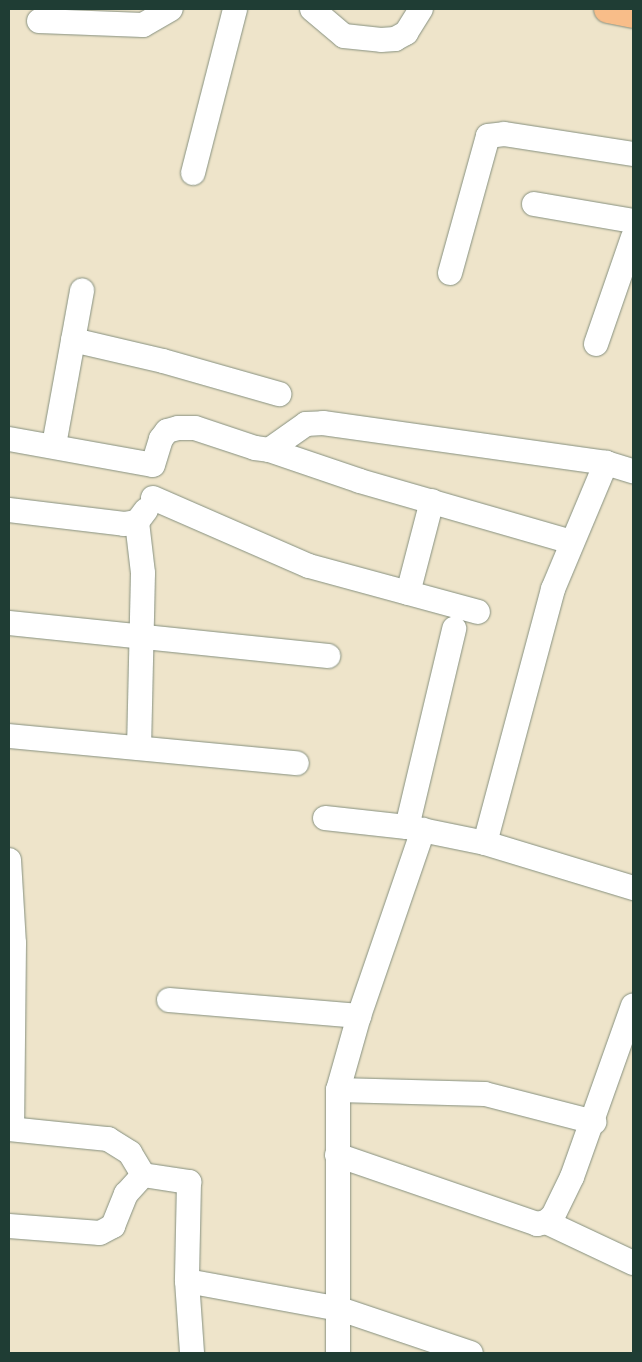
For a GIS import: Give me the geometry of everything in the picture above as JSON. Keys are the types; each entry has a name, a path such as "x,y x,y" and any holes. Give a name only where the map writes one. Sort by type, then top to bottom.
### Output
{"main road":[{"path":"608,9 633,14"}],"street":[{"path":"39,21 143,25 171,9"},
{"path":"193,172 235,9"},
{"path":"312,9 344,36 381,40 395,39 406,33 421,9"},
{"path":"450,273 488,136 504,134 633,154"},
{"path":"534,204 633,221"},
{"path":"596,344 633,237"},
{"path":"54,445 82,291"},
{"path":"73,340 279,394"},
{"path":"270,450 306,424 324,423 606,462 633,471"},
{"path":"138,748 143,573 137,522 153,498 153,465 161,439 167,431 178,428 195,428 255,448 270,450 571,542"},
{"path":"9,439 54,445 153,465"},
{"path":"485,843 553,589 606,462"},
{"path":"153,498 310,566 478,612"},
{"path":"408,593 432,501"},
{"path":"9,510 124,524 137,522"},
{"path":"9,623 328,656"},
{"path":"338,1353 340,1309 337,1155 338,1090 415,828 454,629"},
{"path":"9,736 297,763"},
{"path":"325,818 415,828 485,843 633,888"},
{"path":"9,860 11,943 10,1129 108,1139 130,1153 143,1175"},
{"path":"169,1000 359,1016"},
{"path":"546,1222 562,1201 594,1122 623,1065 633,1006"},
{"path":"338,1090 485,1094 594,1122"},
{"path":"337,1155 537,1224 546,1222 633,1263"},
{"path":"9,1226 100,1233 113,1226 126,1194 143,1175"},
{"path":"143,1175 189,1182 187,1281 192,1353"},
{"path":"187,1281 340,1309 472,1353"}]}
